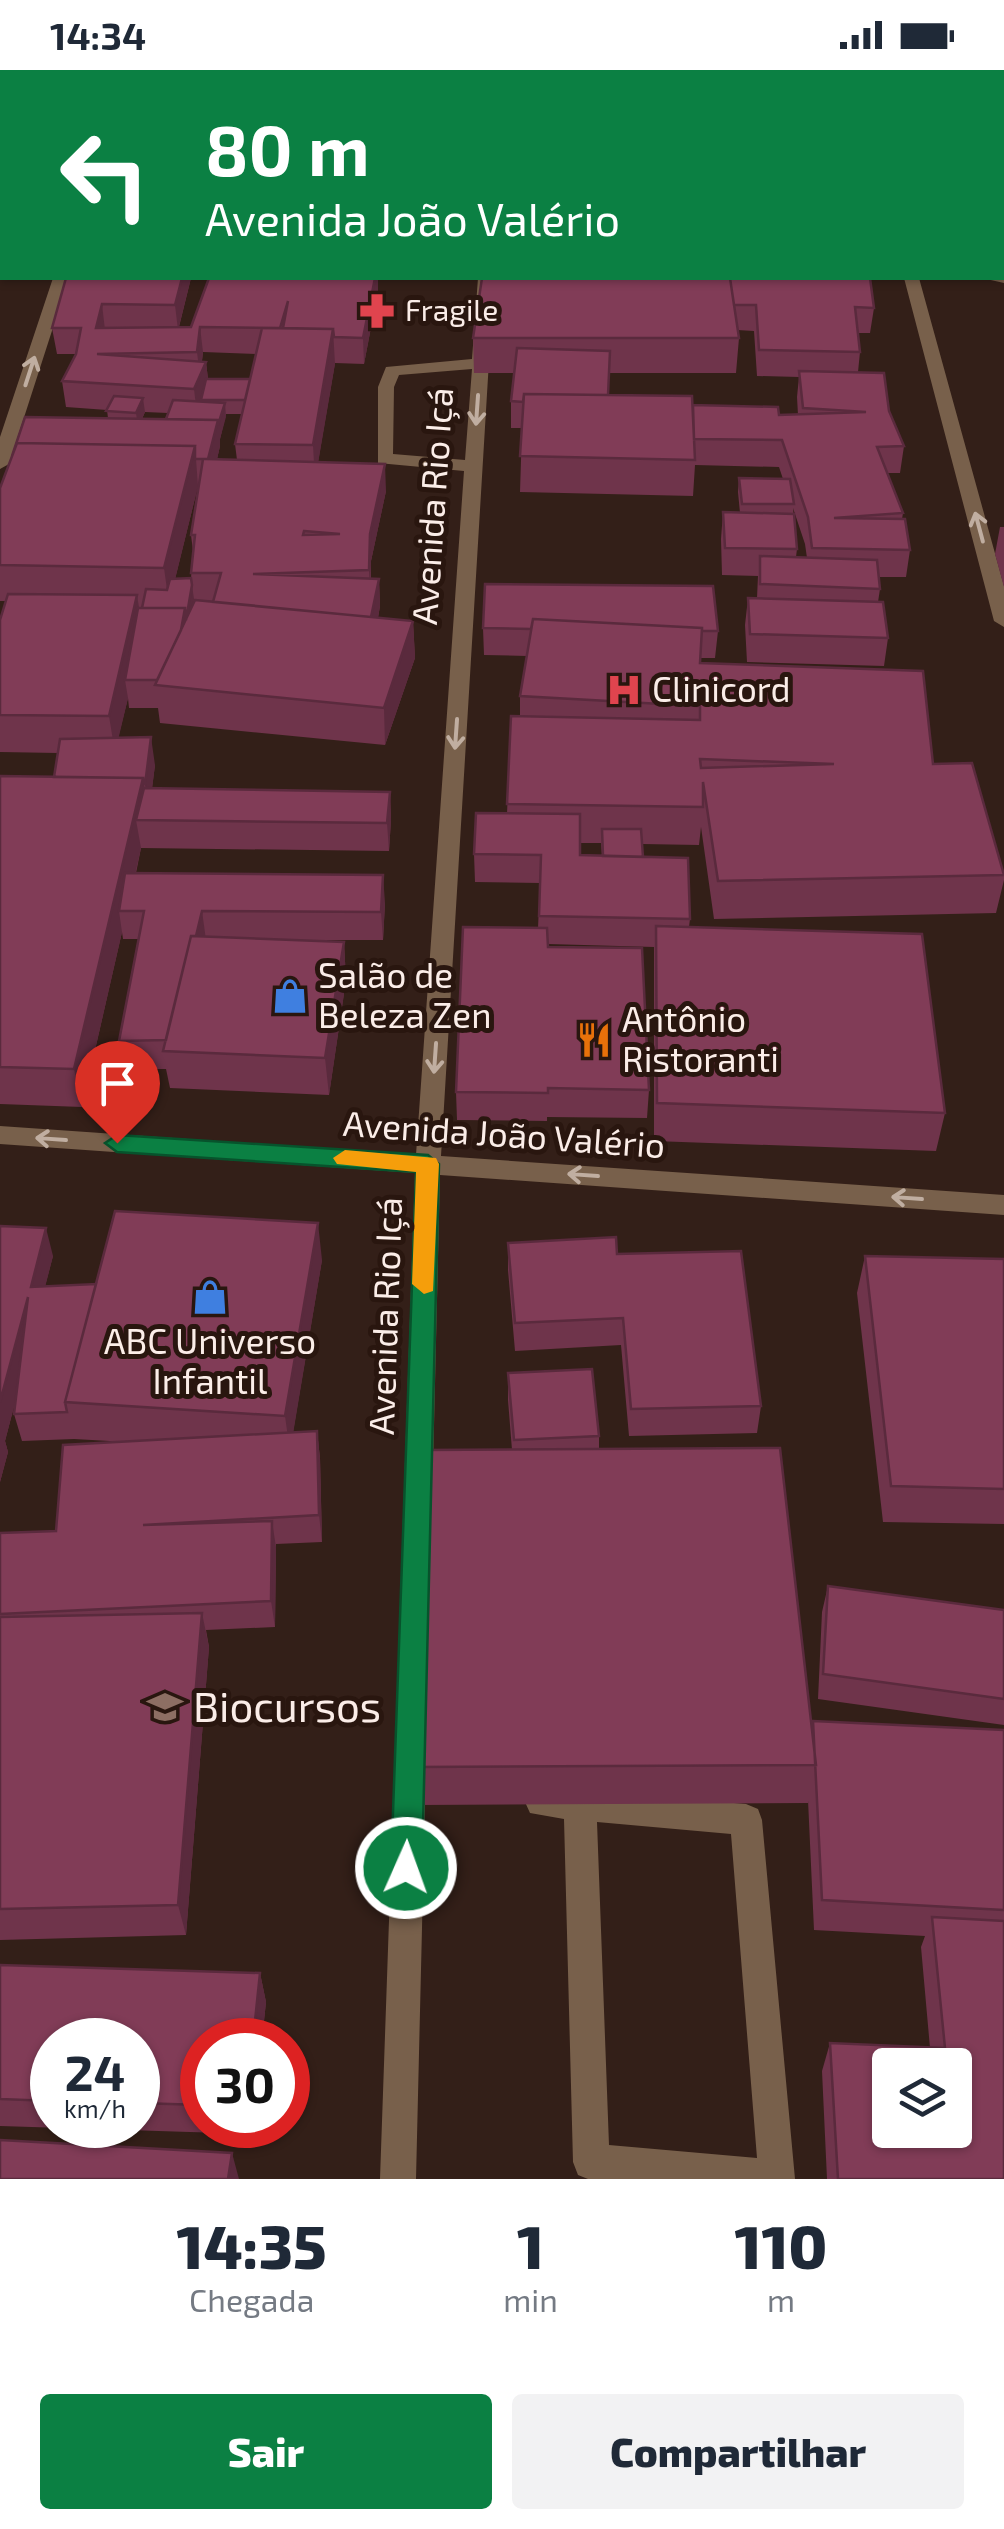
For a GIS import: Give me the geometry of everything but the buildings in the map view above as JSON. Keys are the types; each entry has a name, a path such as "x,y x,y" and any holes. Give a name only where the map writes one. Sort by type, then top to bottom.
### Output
{"street":[{"path":"0,464 60,280"},
{"name":"Avenida Rio Içá","path":"398,2179 428,1164 486,280"},
{"path":"912,280 1004,621"},
{"path":"474,466 384,459 386,387 392,371 481,363"},
{"name":"Avenida João Valério","path":"0,1136 1004,1205"},
{"path":"409,1790 447,1794"},
{"path":"504,1798 746,1820 777,2178 590,2162 580,1805"}],"slow traffic":[{"path":"345,1158 428,1164 424,1284"}],"place":[{"name":"Fragile","path":"377,311"},
{"name":"Clinicord","path":"624,690"},
{"name":"Salão de Beleza Zen","path":"290,996"},
{"name":"Antônio Ristoranti","path":"594,1040"},
{"name":"ABC Universo Infantil","path":"210,1297"},
{"name":"Biocursos","path":"165,1707"}],"route":[{"path":"117,1143 428,1164 406,1868"}]}
